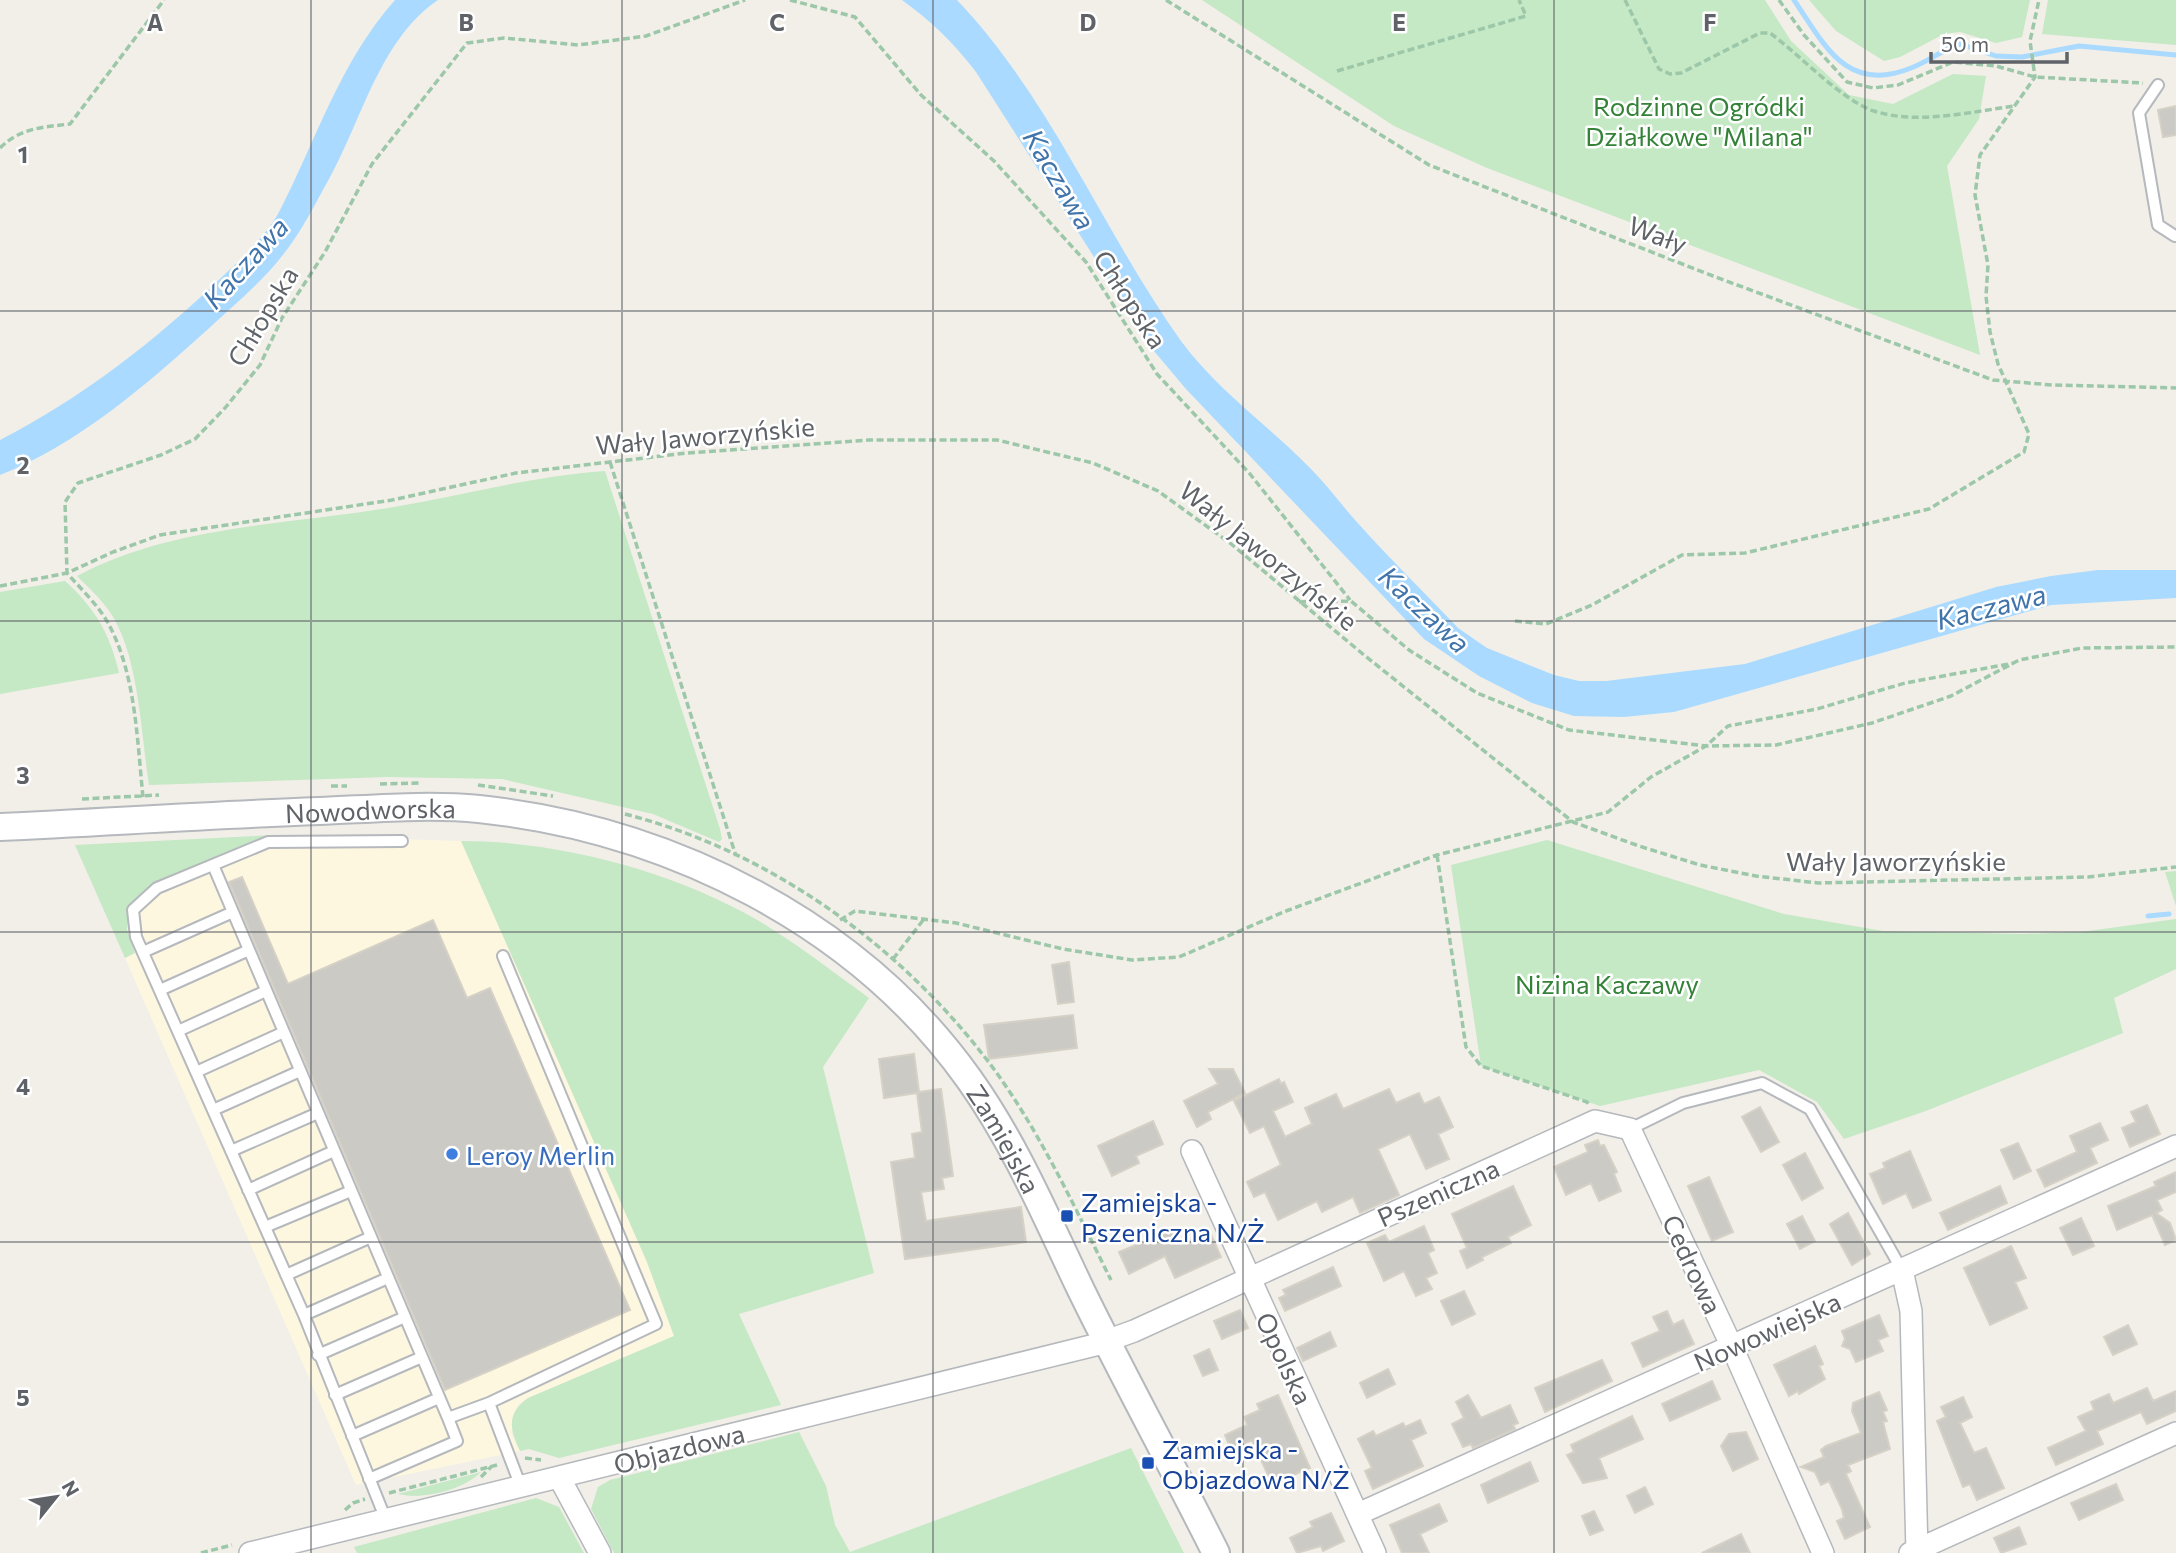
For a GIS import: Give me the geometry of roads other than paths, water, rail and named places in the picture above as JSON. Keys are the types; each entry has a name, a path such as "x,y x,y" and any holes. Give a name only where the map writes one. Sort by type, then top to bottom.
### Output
{"street":[{"name":"Nowodworska","path":"0,827 144,808 477,809 597,832 688,861 731,881"},
{"name":"Zamiejska","path":"731,881 832,927 906,1005 967,1076 1020,1161 1107,1341 1216,1553"},
{"name":"Pszeniczna","path":"1107,1341 1595,1121 1630,1129"},
{"name":"Cedrowa","path":"1630,1129 1732,1347 1823,1553"},
{"name":"Nowowiejska","path":"1358,1514 2176,1146"},
{"path":"1192,1151 1248,1278"},
{"path":"1902,1270 1911,1311 1914,1552 2176,1433"},
{"name":"Opolska","path":"1248,1278 1375,1553"},
{"name":"Objazdowa","path":"250,1553 1107,1341"},
{"path":"559,1477 600,1553"}],"lane":[{"path":"2158,85 2139,113 2158,225 2175,236"},
{"path":"386,1520 304,1315 136,937 133,910 158,888 268,842 402,841"},
{"path":"212,864 457,1441 369,1479"},
{"path":"143,952 233,912"},
{"path":"160,990 249,950"},
{"path":"448,1418 489,1404 656,1324 503,956"},
{"path":"178,1031 266,991"},
{"path":"196,1072 284,1032"},
{"path":"213,1110 300,1071"},
{"path":"1630,1129 1683,1103 1762,1083 1810,1110 1902,1270"},
{"path":"231,1151 318,1113"},
{"path":"248,1189 334,1151"},
{"path":"265,1227 351,1191"},
{"path":"286,1275 371,1237"},
{"path":"304,1315 388,1278"},
{"path":"318,1354 405,1317"},
{"path":"335,1395 422,1357"},
{"path":"352,1436 439,1398"},
{"path":"489,1404 521,1487"}],"water":[{"name":"Kaczawa","path":"395,0 438,0 418,16 387,58 329,179 302,228 274,266 184,351 110,412 57,447 0,475 0,440 60,406 117,367 197,301 260,239 278,214 343,76 375,24"},
{"name":"Kaczawa","path":"902,0 957,0 991,39 1021,80 1153,299 1195,359 1322,480 1368,534 1458,628 1487,648 1554,675 1579,681 1606,681 1745,664 1996,587 2051,576 2098,570 2176,570 2176,598 2051,605 1674,712 1624,717 1574,716 1532,703 1479,676 1424,639 1186,389 1154,351 976,72 942,33"}],"waterway":[{"path":"1794,0 1816,34 1840,61 1854,70 1870,75 1889,74 1911,68 1960,44 1996,56 2022,57 2079,46 2176,55"},
{"path":"2148,916 2169,914"}],"place":[{"name":"Leroy Merlin","path":"452,1154"},
{"name":"Zamiejska - Pszeniczna N/Ż","path":"1067,1216"},
{"name":"Zamiejska - Objazdowa N/Ż","path":"1148,1463"}],"park label":[{"name":"Rodzinne Ogródki Działkowe \"Milana\"","path":"1699,120"},
{"name":"Nizina Kaczawy","path":"1607,983"}]}
